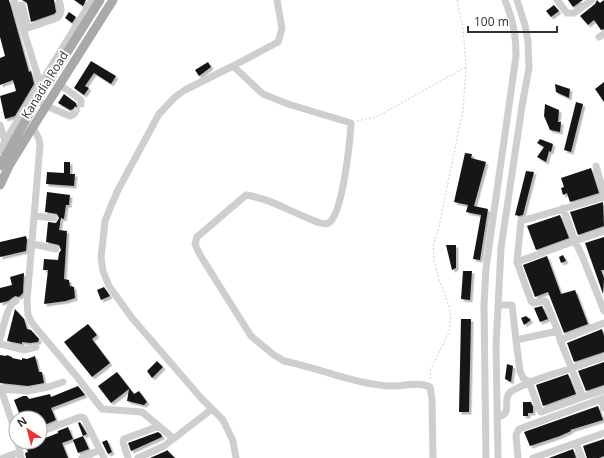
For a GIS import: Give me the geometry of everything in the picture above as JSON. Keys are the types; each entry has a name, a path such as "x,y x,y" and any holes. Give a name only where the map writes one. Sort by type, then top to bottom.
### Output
{"main road":[{"name":"Kanadia Road","path":"0,166 4,151 36,100 42,87 100,0"},
{"name":"Kanadia Road","path":"0,185 9,166 59,84 114,0"}],"street":[{"path":"18,3 28,28 60,16 61,12 59,0"},
{"path":"5,140 42,87 92,0"},
{"path":"236,458 233,441 223,420 201,398 141,329 113,293 103,271 101,258 105,221 110,206 159,114 175,97 185,90 278,42 282,29 277,0"},
{"path":"486,458 484,305 486,268 516,56 516,39 513,20 505,0"},
{"path":"498,458 496,347 501,248 529,68 526,25 517,0"},
{"path":"557,0 567,13 570,14 574,13 592,0"},
{"path":"18,3 42,87"},
{"path":"233,66 263,94 288,104 351,123 348,151 338,208 331,221 322,224 256,196 246,195 197,237 195,244 200,255 251,336 274,355 284,360 358,381 387,386 423,384 430,387 432,399 433,458"},
{"path":"59,84 81,100 81,104"},
{"path":"36,100 70,116 74,114"},
{"path":"0,125 5,140 4,151"},
{"path":"33,127 39,139 40,145 27,301 28,315 32,323 102,409 142,412 173,438"},
{"path":"596,166 604,193"},
{"path":"583,397 546,302 544,300 533,303 531,301 517,262 521,221 604,196"},
{"path":"563,208 604,311"},
{"path":"35,216 54,218"},
{"path":"517,262 604,231"},
{"path":"32,244 56,249"},
{"path":"0,339 9,308 12,303 16,301"},
{"path":"498,305 512,305 520,371 523,378 529,382 541,412 604,390"},
{"path":"560,340 604,324"},
{"path":"516,340 558,330"},
{"path":"0,344 24,350 36,347"},
{"path":"497,417 505,414 507,411 508,394 529,382 604,357"},
{"path":"8,410 1,388 28,391 63,382"},
{"path":"518,458 516,434 519,429 602,399 604,408"},
{"path":"138,458 164,446 212,409"},
{"path":"48,429 80,417 84,418 104,458"},
{"path":"128,458 123,442 124,439 159,426"},
{"path":"533,458 604,433"},
{"path":"576,443 582,458"},
{"path":"82,458 100,450"},
{"path":"3,458 20,455"}],"path":[{"path":"430,387 431,369 449,332 451,319 449,306 434,260 433,246 440,227 463,110 466,67 463,27 457,0"},
{"path":"351,123 376,117 466,67"}],"building":[{"path":"0,0 9,0 29,72 31,71 34,84 15,116 5,119 0,96 16,91 13,80 0,85 0,58 5,56 0,37"},
{"path":"22,0 54,0 56,12 31,22 27,3"},
{"path":"74,0 86,0 83,6"},
{"path":"568,0 583,0 573,7"},
{"path":"597,0 600,3 604,0 604,29 601,30 594,20 588,25 580,16 595,4"},
{"path":"554,5 559,11 551,17 546,11"},
{"path":"69,12 76,17 72,23 65,18"},
{"path":"91,61 116,76 111,84 94,73 85,86 89,88 84,95 74,88"},
{"path":"208,62 211,67 199,76 195,70"},
{"path":"604,82 604,102 595,89"},
{"path":"555,84 570,89 569,98 556,92"},
{"path":"64,94 76,103 77,107 75,109 70,110 58,103"},
{"path":"576,102 583,104 571,152 564,150"},
{"path":"545,104 559,110 558,122 561,122 560,132 550,130 544,116"},
{"path":"540,139 553,144 546,162 537,157 544,147 537,143"},
{"path":"465,153 472,154 471,158 486,162 474,206 488,209 480,260 473,259 481,215 466,212 468,205 454,202"},
{"path":"64,162 70,162 70,174 75,174 74,186 46,184 47,172 64,173"},
{"path":"591,168 599,193 570,202 567,193 563,195 561,188 564,187 561,178"},
{"path":"526,171 534,172 523,215 519,216 515,215"},
{"path":"47,192 70,195 69,205 66,205 64,219 61,218 59,230 67,231 64,279 69,280 70,286 74,287 75,298 66,301 44,304 48,270 43,270 44,259 58,260 61,250 59,245 46,242 48,222 56,223 59,218 57,214 45,212"},
{"path":"603,202 604,226 578,235 570,212"},
{"path":"560,215 569,238 536,250 527,226"},
{"path":"26,236 26,251 0,257 0,242"},
{"path":"604,237 604,270 601,270 604,278 603,294 585,243"},
{"path":"446,245 456,245 456,268 452,270"},
{"path":"563,255 566,261 561,263 559,257"},
{"path":"547,256 561,294 575,290 588,324 564,333 548,292 535,297 523,265"},
{"path":"463,271 472,271 470,300 461,299"},
{"path":"24,273 23,293 19,297 15,296 8,301 0,303 0,288 12,285 10,277"},
{"path":"104,287 110,296 101,300 97,290"},
{"path":"542,306 548,319 540,322 534,308"},
{"path":"15,309 24,319 27,329 31,330 39,339 38,342 22,342 22,344 7,341"},
{"path":"526,316 531,320 524,325 521,318"},
{"path":"461,319 471,319 469,412 459,412"},
{"path":"88,324 97,335 92,339 110,363 92,377 64,342"},
{"path":"602,329 604,336 604,352 574,362 567,343"},
{"path":"0,355 7,355 12,358 22,360 22,358 27,359 35,356 39,372 42,372 44,383 28,386 0,383"},
{"path":"157,361 163,367 152,378 147,371"},
{"path":"604,362 604,385 586,391 578,371"},
{"path":"507,364 513,366 511,382 505,379"},
{"path":"117,372 134,394 139,391 147,402 144,405 127,401 129,389 111,403 98,386"},
{"path":"568,374 576,394 543,406 536,385"},
{"path":"78,386 85,395 51,408 56,420 48,424 48,410 18,410 14,400 23,396 27,396 29,399 50,394 51,397"},
{"path":"523,402 531,402 533,407 533,413 528,413 528,416 523,416"},
{"path":"598,406 603,420 570,430 571,431 560,436 530,446 524,432"},
{"path":"80,422 87,434 83,436 78,423"},
{"path":"68,427 73,439 62,443 68,458 26,458 25,453 28,452 27,450 48,450 48,437 58,433 58,431"},
{"path":"158,432 162,437 131,451 128,443"},
{"path":"83,436 89,449 78,453 73,440"},
{"path":"604,439 604,456 599,458 587,458 583,446"},
{"path":"107,440 112,452 108,454 102,442"},
{"path":"573,449 576,458 549,458"},
{"path":"167,450 175,458 150,458 166,451"}],"tunnel":[{"path":"74,114 81,104"}]}
